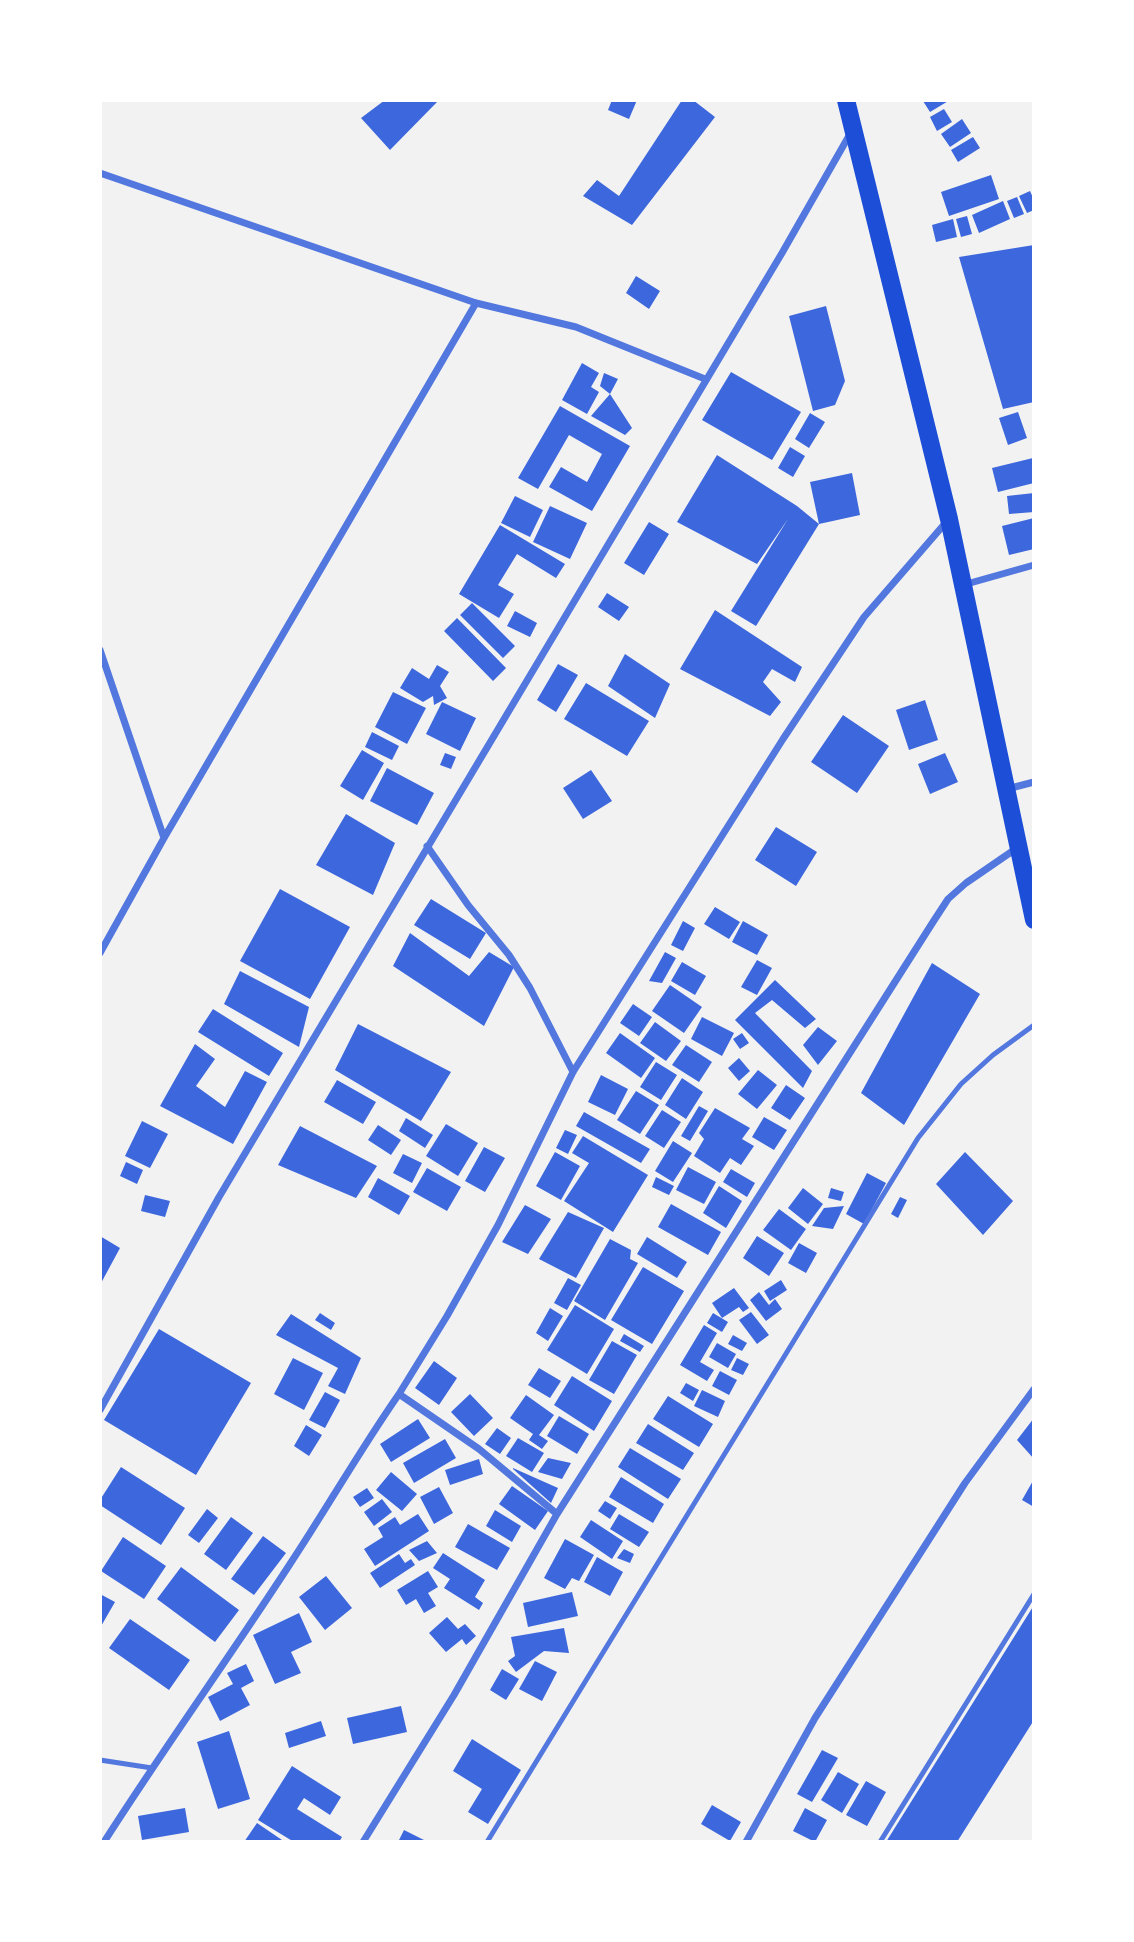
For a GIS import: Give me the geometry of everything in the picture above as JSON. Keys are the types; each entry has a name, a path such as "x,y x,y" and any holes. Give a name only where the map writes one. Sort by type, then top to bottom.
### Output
{"main road":[{"path":"846,100 949,519 1034,920"}],"street":[{"path":"100,1410 219,1197 782,253 853,129"},
{"path":"100,173 476,303 576,327 705,379"},
{"path":"100,953 164,838 476,303"},
{"path":"104,1842 284,1574 364,1444 399,1394 498,1226 573,1072 783,739 864,617 949,519"},
{"path":"962,585 1034,565"},
{"path":"100,650 164,838"},
{"path":"1006,789 1034,782"},
{"path":"426,846 468,905 509,955 530,988 573,1072"},
{"path":"363,1842 454,1695 557,1514 940,910 966,883 1018,847"},
{"path":"746,1842 815,1718 965,1483 1034,1389"},
{"path":"399,1394 479,1448 557,1514"}],"lane":[{"path":"487,1842 918,1138 961,1084 993,1055 1034,1025"},
{"path":"880,1842 1034,1594"},
{"path":"100,1760 152,1768"}],"building":[{"path":"385,100 439,100 390,150 361,118"},
{"path":"612,100 637,100 629,119 608,110"},
{"path":"682,100 693,100 715,117 632,225 583,196 597,180 619,196"},
{"path":"924,100 950,100 930,112"},
{"path":"944,109 952,122 937,131 930,117"},
{"path":"962,119 971,133 950,147 941,134"},
{"path":"973,137 980,148 958,162 951,150"},
{"path":"991,175 999,199 949,216 941,192"},
{"path":"1030,191 1034,210 1027,213 1019,196"},
{"path":"1017,197 1024,214 1014,218 1007,201"},
{"path":"1003,201 1010,219 979,233 972,215"},
{"path":"967,216 972,234 961,237 956,219"},
{"path":"953,219 957,237 936,242 932,225"},
{"path":"1034,245 1034,402 1003,409 959,257"},
{"path":"636,276 660,291 649,309 626,293"},
{"path":"826,306 845,381 835,405 813,411 789,316"},
{"path":"582,363 599,373 591,387 599,392 587,414 562,400"},
{"path":"731,372 801,412 772,460 702,420"},
{"path":"604,373 618,379 610,394 600,386"},
{"path":"610,394 632,428 625,435 591,416"},
{"path":"560,406 630,446 592,511 549,487 561,467 587,482 602,454 569,435 538,489 518,478"},
{"path":"1018,412 1027,438 1008,445 999,418"},
{"path":"810,413 825,422 809,448 795,439"},
{"path":"790,447 805,456 793,477 778,468"},
{"path":"717,455 797,506 819,524 756,626 731,611 788,519 757,564 677,522"},
{"path":"1033,458 1034,483 998,492 992,468"},
{"path":"852,473 860,515 819,524 810,482"},
{"path":"1034,493 1034,512 1009,514 1007,496"},
{"path":"515,496 543,510 530,537 501,523"},
{"path":"550,506 587,523 570,559 533,542"},
{"path":"1034,518 1034,549 1009,555 1002,526"},
{"path":"649,522 669,534 644,575 624,563"},
{"path":"500,525 565,564 556,578 517,554 498,585 514,594 499,618 459,594"},
{"path":"607,593 629,607 619,621 598,607"},
{"path":"472,603 515,646 503,658 460,615"},
{"path":"715,610 802,667 795,682 772,669 763,682 781,702 770,716 680,669"},
{"path":"515,611 537,623 530,637 507,626"},
{"path":"457,618 506,668 493,681 444,631"},
{"path":"625,654 670,684 655,718 608,686"},
{"path":"558,664 578,675 556,712 537,700"},
{"path":"437,665 449,672 440,686 447,698 434,705 433,696 423,702 400,688 412,668 429,679"},
{"path":"586,683 649,721 627,756 564,719"},
{"path":"393,692 426,708 407,744 375,727"},
{"path":"925,700 938,740 909,750 896,710"},
{"path":"442,702 476,718 460,751 426,734"},
{"path":"843,715 889,746 857,793 811,762"},
{"path":"372,732 399,746 392,760 365,747"},
{"path":"362,750 384,763 363,800 340,786"},
{"path":"445,753 456,757 451,769 440,765"},
{"path":"945,753 958,782 930,794 918,764"},
{"path":"387,768 434,793 417,825 370,801"},
{"path":"591,770 612,801 583,819 563,788"},
{"path":"346,814 395,843 373,895 316,865"},
{"path":"776,827 817,852 796,886 755,860"},
{"path":"280,889 350,927 310,999 240,961"},
{"path":"431,899 486,933 470,959 414,925"},
{"path":"715,907 740,922 729,939 704,924"},
{"path":"683,921 695,928 683,951 671,945"},
{"path":"743,921 768,935 757,955 732,942"},
{"path":"410,933 469,976 489,952 514,967 484,1026 393,966"},
{"path":"665,952 676,958 662,983 649,981"},
{"path":"757,960 772,968 757,995 741,987"},
{"path":"682,962 706,976 695,995 671,981"},
{"path":"932,963 980,994 904,1125 861,1093"},
{"path":"240,971 309,1007 299,1047 224,1004"},
{"path":"775,980 816,1019 805,1028 772,1000 755,1013 812,1071 803,1088 735,1020"},
{"path":"670,985 702,1007 684,1033 652,1011"},
{"path":"633,1004 652,1017 639,1036 620,1023"},
{"path":"213,1009 283,1053 269,1076 198,1032"},
{"path":"702,1017 734,1033 722,1056 691,1039"},
{"path":"655,1022 681,1041 666,1061 640,1043"},
{"path":"358,1024 451,1072 421,1121 335,1070"},
{"path":"818,1027 837,1041 818,1065 803,1045"},
{"path":"620,1033 655,1058 641,1078 606,1053"},
{"path":"742,1033 749,1043 740,1049 733,1039"},
{"path":"195,1044 215,1059 196,1086 225,1107 245,1071 267,1082 233,1144 160,1106"},
{"path":"686,1045 712,1062 699,1082 672,1065"},
{"path":"739,1058 750,1071 739,1081 728,1068"},
{"path":"656,1062 677,1075 661,1100 640,1087"},
{"path":"758,1070 777,1085 757,1109 738,1094"},
{"path":"601,1075 628,1089 615,1115 588,1102"},
{"path":"682,1078 703,1092 686,1119 665,1105"},
{"path":"337,1080 376,1102 363,1124 324,1102"},
{"path":"786,1085 805,1098 790,1120 771,1108"},
{"path":"636,1091 659,1105 640,1134 617,1120"},
{"path":"699,1106 708,1111 690,1141 681,1136"},
{"path":"715,1108 750,1128 742,1139 754,1146 741,1165 730,1158 720,1173 694,1156 704,1139 699,1133"},
{"path":"662,1110 681,1122 664,1148 645,1136"},
{"path":"584,1112 650,1149 641,1163 576,1126"},
{"path":"764,1117 787,1130 774,1150 752,1137"},
{"path":"406,1118 433,1135 425,1148 399,1131"},
{"path":"142,1121 168,1134 150,1168 125,1156"},
{"path":"446,1124 478,1143 458,1176 426,1156"},
{"path":"378,1125 401,1140 391,1155 368,1140"},
{"path":"300,1126 377,1166 356,1198 278,1165"},
{"path":"565,1130 577,1135 568,1154 556,1148"},
{"path":"583,1136 648,1175 613,1232 564,1201 589,1163 572,1153"},
{"path":"673,1141 692,1153 673,1182 655,1171"},
{"path":"484,1147 505,1158 485,1192 465,1181"},
{"path":"555,1152 580,1166 561,1200 536,1186"},
{"path":"965,1152 1013,1201 983,1235 936,1184"},
{"path":"403,1154 422,1163 412,1183 393,1173"},
{"path":"126,1162 143,1170 137,1184 120,1176"},
{"path":"688,1167 716,1182 704,1204 676,1190"},
{"path":"427,1168 461,1187 447,1211 413,1192"},
{"path":"731,1169 755,1183 747,1197 723,1182"},
{"path":"867,1173 886,1183 864,1224 846,1214"},
{"path":"656,1177 674,1186 669,1195 652,1187"},
{"path":"378,1178 410,1196 399,1215 368,1197"},
{"path":"719,1186 742,1201 726,1228 703,1213"},
{"path":"803,1188 823,1204 808,1224 788,1208"},
{"path":"831,1188 844,1192 841,1201 828,1198"},
{"path":"145,1195 170,1201 165,1217 141,1211"},
{"path":"900,1197 907,1200 898,1218 891,1214"},
{"path":"671,1204 721,1232 708,1255 658,1227"},
{"path":"525,1205 551,1219 528,1254 502,1242"},
{"path":"844,1206 833,1229 812,1226 824,1208"},
{"path":"779,1209 806,1229 791,1250 763,1230"},
{"path":"568,1212 604,1228 576,1278 539,1259"},
{"path":"100,1236 120,1248 100,1285"},
{"path":"757,1236 784,1253 769,1276 743,1258"},
{"path":"647,1237 687,1262 677,1278 637,1254"},
{"path":"610,1239 631,1250 630,1259 638,1263 605,1320 574,1301"},
{"path":"799,1243 817,1253 806,1273 788,1263"},
{"path":"643,1267 684,1291 652,1344 611,1320"},
{"path":"568,1278 581,1285 567,1310 554,1303"},
{"path":"781,1280 787,1290 770,1301 764,1291"},
{"path":"734,1288 749,1308 743,1312 739,1307 722,1318 712,1303"},
{"path":"759,1292 769,1305 775,1299 782,1309 766,1321 750,1300"},
{"path":"575,1305 614,1329 587,1374 547,1350"},
{"path":"550,1308 563,1316 548,1341 536,1333"},
{"path":"751,1312 769,1335 757,1344 739,1320"},
{"path":"320,1313 335,1323 331,1330 315,1320"},
{"path":"713,1313 728,1322 722,1332 707,1323"},
{"path":"291,1314 361,1358 345,1394 328,1386 338,1368 276,1335"},
{"path":"704,1325 717,1333 700,1362 714,1370 707,1381 680,1365"},
{"path":"159,1329 251,1383 196,1475 104,1420"},
{"path":"624,1334 644,1346 640,1352 620,1341"},
{"path":"733,1335 747,1343 742,1351 728,1344"},
{"path":"612,1341 637,1355 614,1394 589,1380"},
{"path":"717,1343 736,1354 728,1368 709,1357"},
{"path":"293,1358 323,1373 304,1410 274,1394"},
{"path":"737,1358 749,1364 743,1375 731,1370"},
{"path":"434,1361 457,1378 439,1405 415,1388"},
{"path":"539,1368 561,1381 550,1398 528,1385"},
{"path":"720,1371 737,1380 729,1395 712,1386"},
{"path":"572,1376 612,1401 594,1431 554,1405"},
{"path":"686,1383 699,1390 693,1401 680,1393"},
{"path":"702,1390 725,1401 718,1417 694,1406"},
{"path":"325,1392 340,1400 325,1428 309,1420"},
{"path":"470,1394 493,1418 474,1436 451,1412"},
{"path":"526,1395 554,1415 539,1435 548,1441 542,1449 529,1440 533,1434 510,1418"},
{"path":"668,1396 713,1424 699,1447 653,1419"},
{"path":"559,1416 589,1434 577,1454 547,1436"},
{"path":"1034,1418 1034,1459 1017,1440"},
{"path":"418,1419 430,1438 391,1462 380,1444"},
{"path":"648,1424 694,1453 683,1470 636,1443"},
{"path":"306,1425 322,1435 309,1456 294,1446"},
{"path":"497,1428 511,1438 500,1454 485,1444"},
{"path":"518,1438 544,1453 532,1472 506,1456"},
{"path":"445,1439 456,1458 414,1483 403,1463"},
{"path":"630,1448 681,1479 668,1499 618,1467"},
{"path":"548,1458 571,1463 562,1479 538,1472"},
{"path":"479,1459 483,1474 450,1485 445,1470"},
{"path":"121,1467 185,1508 161,1545 100,1505 100,1500"},
{"path":"513,1469 558,1488 551,1503"},
{"path":"391,1472 417,1494 402,1511 376,1490"},
{"path":"621,1477 664,1504 653,1523 609,1497"},
{"path":"1034,1479 1034,1507 1022,1500"},
{"path":"512,1486 548,1511 535,1530 499,1504"},
{"path":"439,1487 453,1513 434,1524 420,1497"},
{"path":"367,1488 374,1498 360,1507 353,1497"},
{"path":"382,1499 392,1512 374,1526 364,1512"},
{"path":"605,1501 617,1508 610,1519 598,1511"},
{"path":"207,1509 218,1518 199,1543 188,1535"},
{"path":"495,1510 521,1526 512,1542 486,1526"},
{"path":"418,1514 429,1531 375,1566 364,1549 383,1537 378,1528 395,1517 400,1525"},
{"path":"619,1514 649,1532 639,1547 610,1529"},
{"path":"231,1517 253,1533 226,1570 204,1554"},
{"path":"591,1520 623,1541 612,1559 580,1537"},
{"path":"468,1524 510,1548 497,1570 455,1547"},
{"path":"263,1536 286,1553 254,1595 231,1579"},
{"path":"123,1537 166,1566 144,1599 101,1571"},
{"path":"565,1539 594,1555 579,1581 572,1578 565,1589 544,1578"},
{"path":"427,1541 437,1553 419,1561 409,1550"},
{"path":"624,1549 634,1554 630,1563 617,1558"},
{"path":"443,1553 485,1580 475,1597 483,1603 479,1610 444,1588 450,1579 433,1568"},
{"path":"399,1554 405,1563 411,1559 415,1565 380,1588 370,1573"},
{"path":"597,1557 623,1572 610,1596 584,1582"},
{"path":"181,1567 239,1610 215,1642 157,1599"},
{"path":"428,1571 438,1587 428,1593 436,1606 424,1613 416,1599 406,1605 397,1590"},
{"path":"326,1576 352,1608 325,1630 299,1597"},
{"path":"572,1592 578,1616 528,1627 523,1603"},
{"path":"100,1594 115,1602 100,1628"},
{"path":"1034,1605 1034,1720 957,1842 886,1842"},
{"path":"299,1613 312,1642 291,1652 301,1673 275,1684 253,1635"},
{"path":"447,1617 458,1629 465,1624 476,1636 466,1645 462,1639 446,1652 429,1633"},
{"path":"130,1619 190,1660 169,1690 109,1648"},
{"path":"564,1628 569,1653 544,1651 516,1672 508,1661 515,1656 511,1637"},
{"path":"535,1661 557,1672 542,1701 519,1689"},
{"path":"246,1664 254,1681 241,1688 250,1705 220,1721 208,1697 233,1684 227,1673"},
{"path":"502,1669 519,1679 506,1700 490,1690"},
{"path":"401,1706 407,1732 353,1744 347,1718"},
{"path":"321,1721 326,1736 289,1748 285,1733"},
{"path":"229,1731 250,1799 218,1809 197,1742"},
{"path":"472,1739 521,1770 488,1824 468,1812 482,1789 453,1771"},
{"path":"822,1750 838,1758 812,1802 797,1794"},
{"path":"292,1766 341,1797 330,1815 304,1798 297,1809 342,1837 339,1842 294,1842 258,1820"},
{"path":"838,1772 859,1784 842,1813 821,1800"},
{"path":"866,1781 886,1792 867,1826 846,1815"},
{"path":"712,1805 741,1822 730,1841 701,1824"},
{"path":"185,1808 189,1832 142,1840 138,1816"},
{"path":"805,1808 827,1820 815,1842 793,1831"},
{"path":"257,1823 282,1840 244,1842"},
{"path":"404,1830 428,1842 398,1842"}]}
